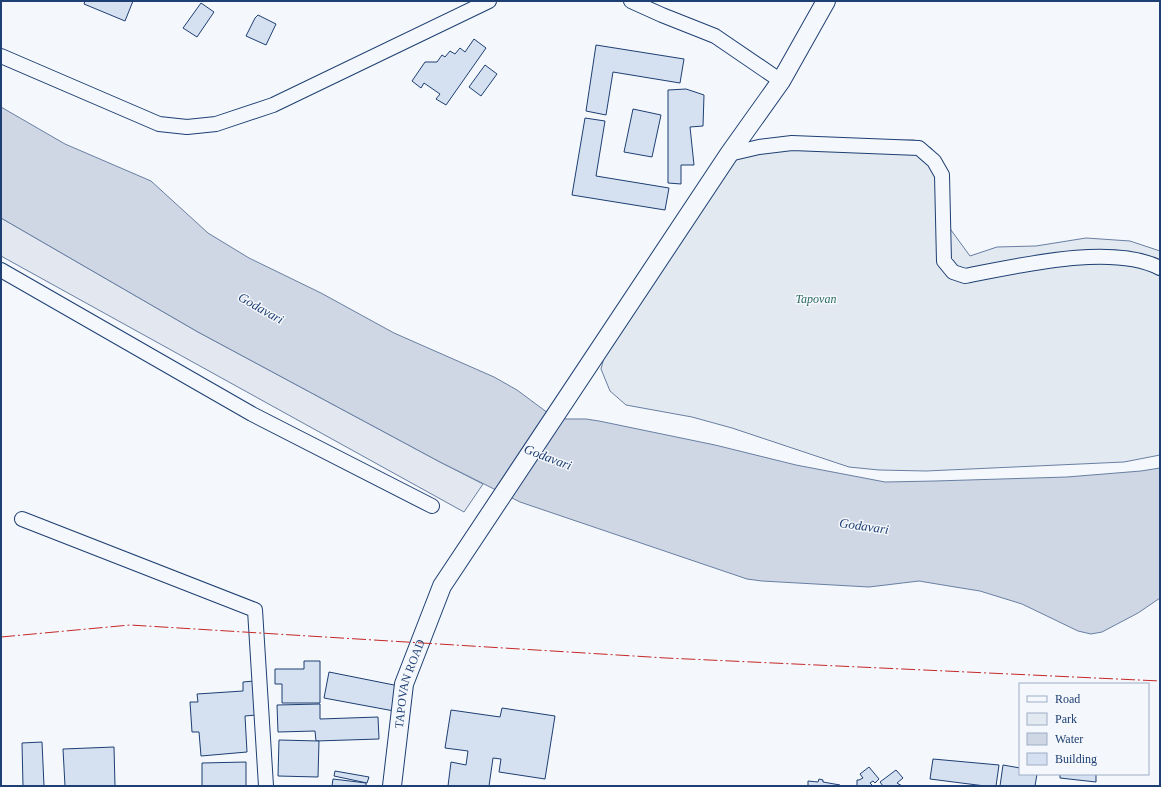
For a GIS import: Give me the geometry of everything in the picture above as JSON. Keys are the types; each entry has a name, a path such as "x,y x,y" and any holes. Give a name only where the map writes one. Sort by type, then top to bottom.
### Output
{"main road":[{"name":"TAPOVAN ROAD","path":"392,786 404,684 442,586 729,154 781,81 826,1"}],"street":[{"path":"1,56 159,124 187,127 216,124 273,105 489,1"},
{"path":"631,1 715,36 781,81"},
{"path":"729,154 759,147 792,143 919,148 934,161 942,175 944,262 953,272 965,276 1074,258 1127,257 1152,264 1160,268"},
{"path":"1,270 252,414 432,506"},
{"path":"22,519 255,610 266,786"}],"green space":[{"name":"Tapovan","path":"914,140 931,148 939,159 940,215 970,256 997,247 1036,246 1086,238 1130,241 1160,251 1160,455 1124,462 926,471 879,470 849,467 732,428 692,417 626,405 610,391 601,369 607,346 724,164 753,153 868,141"}],"shaded area":[{"path":"1,218 198,332 483,484 464,512 1,256"}],"water":[{"name":"Godavari","path":"1,107 65,144 151,181 208,233 249,258 321,293 394,333 494,377 517,390 552,416 566,419 586,419 599,421 715,445 796,465 885,482 1067,477 1160,468 1160,598 1138,613 1102,632 1091,634 1078,631 1022,604 980,591 919,581 869,587 747,579 520,502 440,462 198,332 1,218"}],"building":[{"path":"85,1 133,1 125,21 84,4"},
{"path":"201,3 214,12 197,37 183,28"},
{"path":"258,15 276,24 266,45 246,36"},
{"path":"474,39 486,48 446,105 436,99 440,94 424,83 421,88 412,81 425,62 437,62 442,55 445,57 450,51 455,54 460,48 465,52"},
{"path":"596,45 684,59 680,83 613,72 606,115 586,111"},
{"path":"485,65 497,74 481,96 469,87"},
{"path":"686,89 704,95 703,126 690,127 694,165 681,165 681,184 668,183 668,90"},
{"path":"633,109 661,115 652,157 624,152"},
{"path":"585,118 605,121 596,176 669,188 665,210 572,195"},
{"path":"304,661 320,661 320,703 282,703 282,684 275,684 275,669 304,669"},
{"path":"329,672 399,686 394,711 324,698"},
{"path":"254,681 256,715 245,716 247,752 201,756 199,732 192,732 190,702 198,702 197,694 243,691 243,682"},
{"path":"320,704 320,719 378,717 379,739 316,741 315,731 278,732 277,705"},
{"path":"502,708 555,716 545,779 499,772 501,759 493,758 489,786 448,786 451,762 466,765 468,751 445,748 451,710 500,717"},
{"path":"279,740 319,741 318,777 278,776"},
{"path":"42,742 44,786 23,786 22,743"},
{"path":"114,747 115,786 65,786 63,749"},
{"path":"933,759 999,765 996,786 930,779"},
{"path":"246,762 246,786 202,786 202,763"},
{"path":"1003,765 1019,768 1019,775 1037,775 1035,786 1000,786"},
{"path":"869,767 879,779 875,783 873,781 870,783 873,786 857,786 857,780 863,778 860,774"},
{"path":"896,770 903,778 897,783 902,786 883,786 880,782"},
{"path":"335,771 369,777 367,783 334,776"},
{"path":"1060,775 1096,775 1096,782 1060,778"},
{"path":"333,779 366,783 366,786 332,786"},
{"path":"819,779 823,780 823,782 840,786 808,786 808,781 818,782"}],"power":[{"path":"1,637 130,625 666,658 1160,681"}]}
